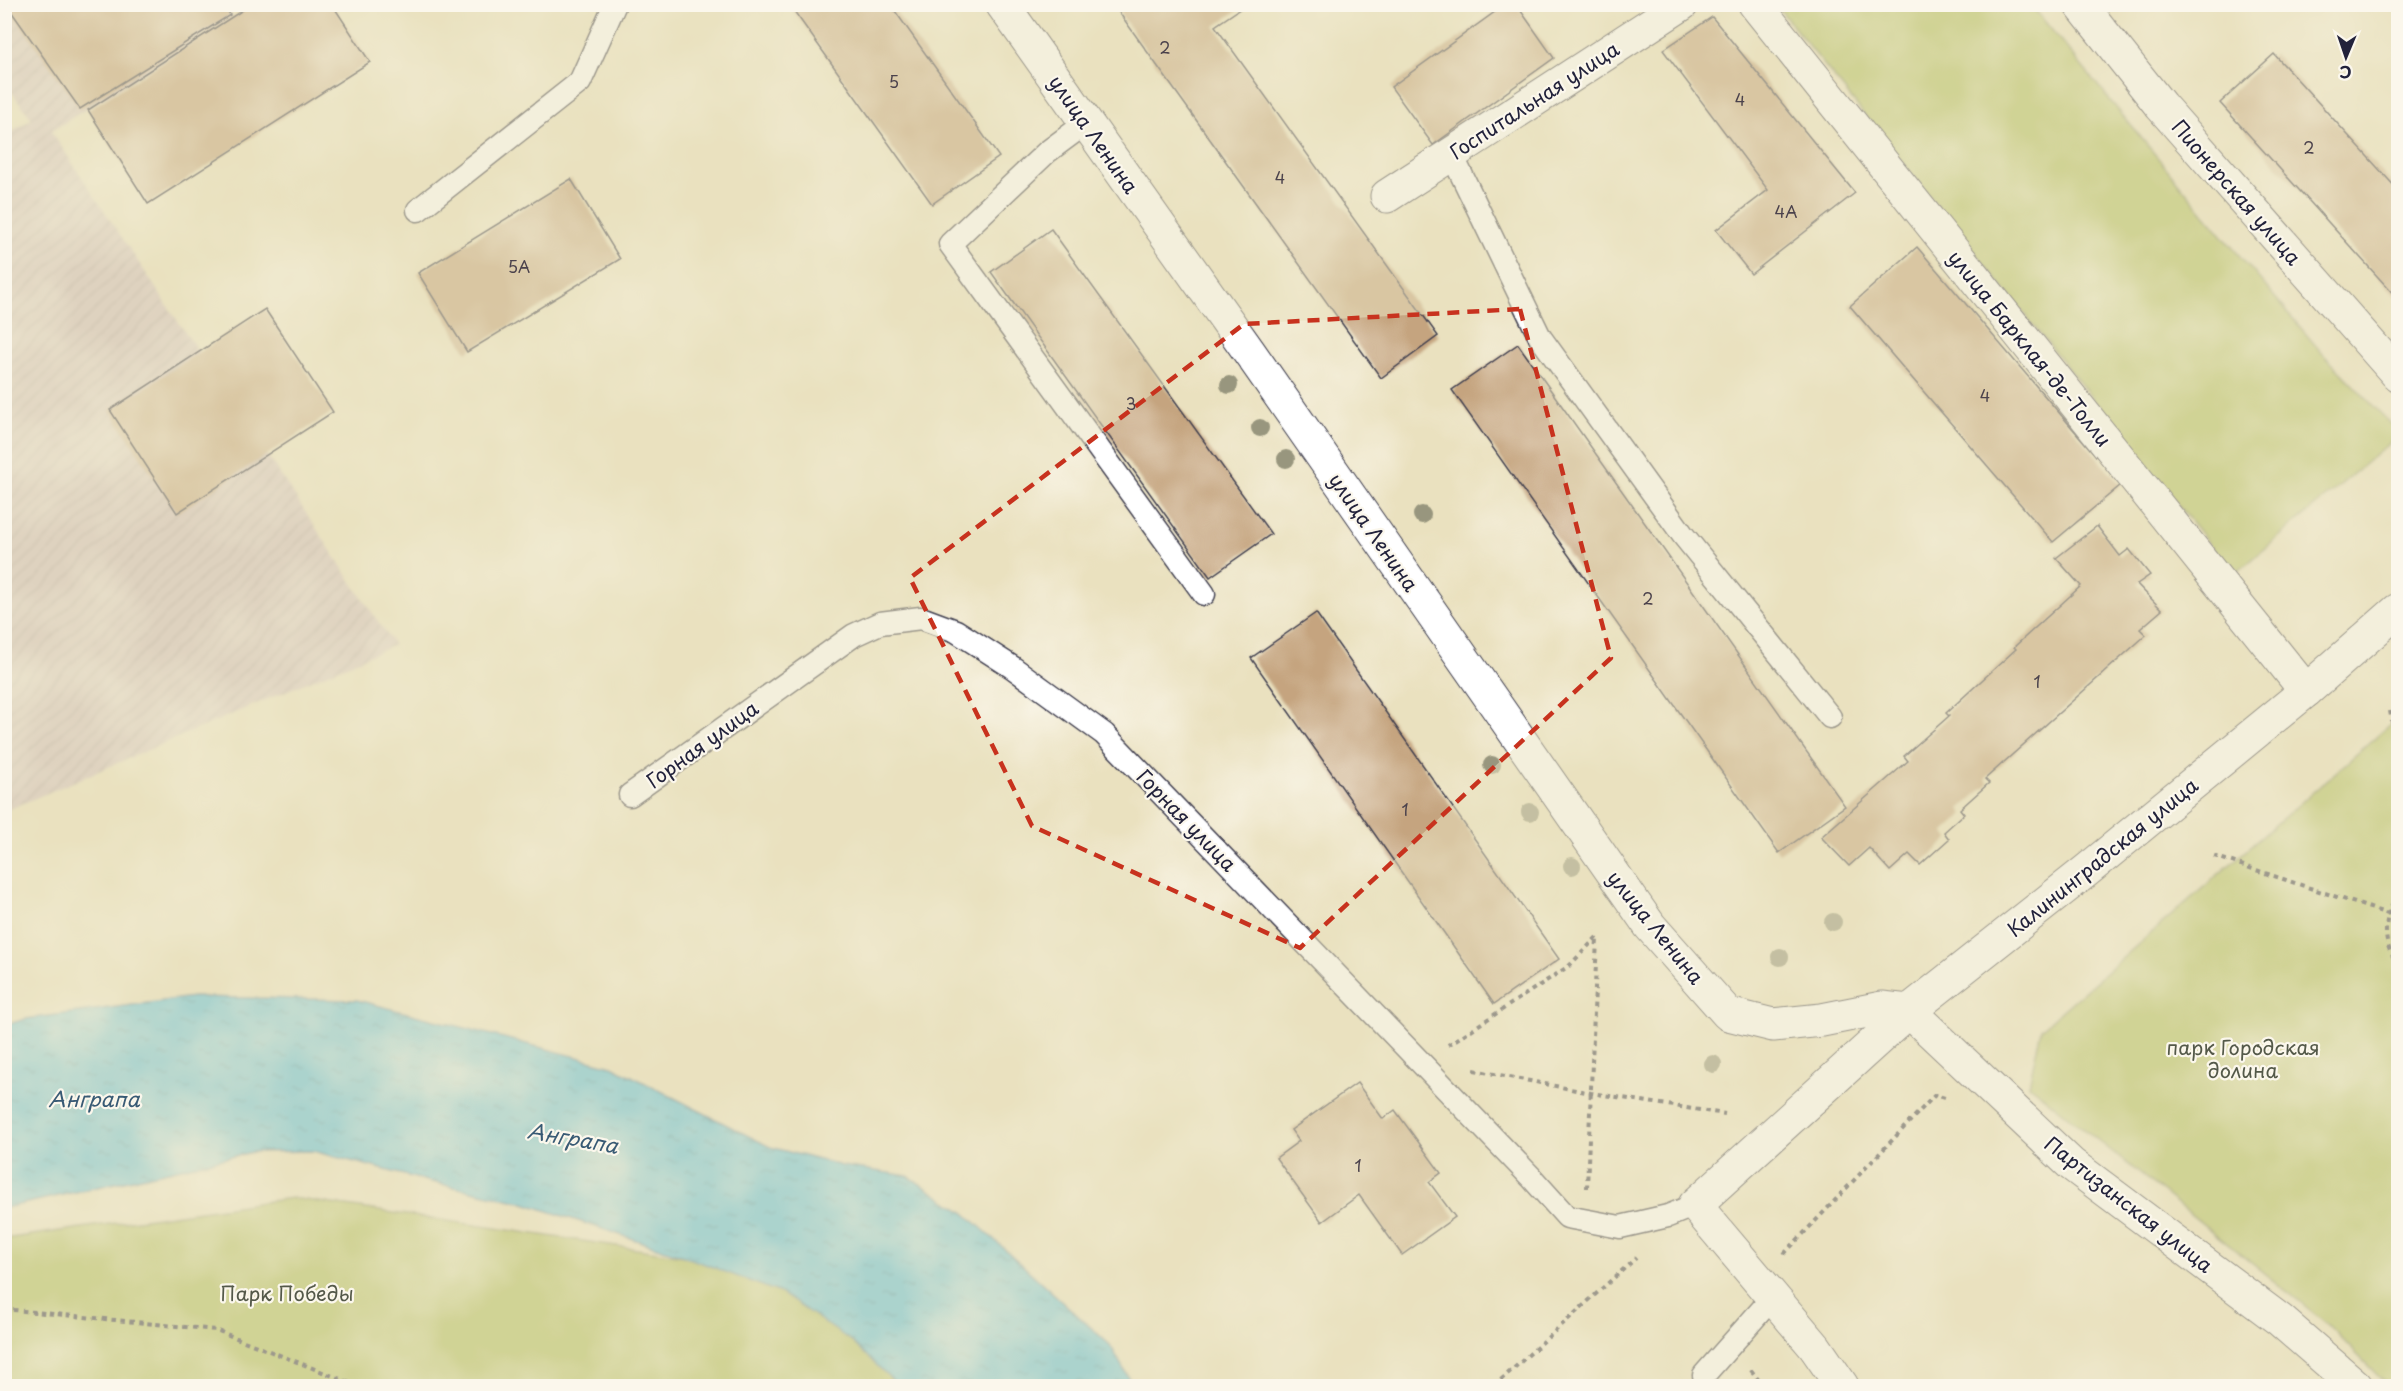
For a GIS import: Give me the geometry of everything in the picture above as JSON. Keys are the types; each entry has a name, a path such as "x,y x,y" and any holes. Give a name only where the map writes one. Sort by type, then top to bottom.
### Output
{"main road":[{"name":"улица Ленина","path":"1002,4 1257,362 1650,926 1728,1014 1773,1025 1822,1020 1882,1008 1909,1011"},
{"name":"Госпитальная улица","path":"1386,196 1682,4"},
{"name":"улица Барклая-де-Толли","path":"1755,4 2306,691"},
{"name":"Пионерская улица","path":"2080,4 2161,106 2398,375"},
{"name":"Калининградская улица","path":"1695,1205 1909,1011 2086,871 2306,691 2398,610"},
{"name":"Партизанская улица","path":"1909,1011 2071,1164 2280,1320 2356,1386"},
{"path":"1695,1205 1815,1347 1842,1386"}],"lane":[{"path":"418,210 580,82 615,4"},
{"path":"1086,123 1047,152 950,244 1204,594"},
{"path":"1451,153 1540,337 1683,535 1830,717"},
{"name":"Горная улица","path":"630,795 854,635 880,623 921,618 956,631 1012,667 1104,734 1531,1177 1566,1217 1620,1227 1668,1216 1695,1205"},
{"path":"1704,1375 1766,1289"}],"path":[{"path":"2390,711 2398,753"},
{"path":"2214,856 2388,914"},
{"path":"2398,895 2391,906 2386,924 2387,942 2398,963"},
{"path":"1442,1049 1569,966 1597,937 1587,1191"},
{"path":"1469,1069 1591,1093 1725,1114"},
{"path":"1766,1289 1935,1095 1953,1100"},
{"path":"1494,1386 1643,1252"},
{"path":"4,1309 216,1330 358,1386"}],"highlighted area":[{"path":"1520,309 1611,658 1300,948 1032,826 910,578 1244,324"}],"shaded area":[{"path":"5,5 225,5 233,16 51,131 394,645 5,811 4,136 32,119 5,83"}],"green space":[{"path":"1776,5 2031,5 2322,353 2398,431 2398,436 2234,575"},
{"name":"парк Городская долина","path":"2398,718 2398,1386 2388,1386 2325,1322 2029,1085 2041,1029"},
{"name":"Парк Победы","path":"292,1198 684,1256 781,1293 850,1340 899,1386 5,1386 4,1239"}],"water":[{"name":"Анграпа","path":"193,997 357,1000 612,1066 770,1147 842,1166 908,1176 965,1213 1110,1345 1133,1386 899,1386 850,1340 781,1293 684,1256 521,1202 427,1181 313,1151 252,1152 5,1208 5,1025 26,1019"}],"building":[{"path":"6,4 224,4 230,15 80,109"},
{"path":"252,4 332,4 370,62 148,204 88,110"},
{"path":"789,4 890,4 999,157 932,204"},
{"path":"1113,4 1247,4 1215,26 1438,336 1381,378"},
{"path":"1506,4 1516,4 1554,58 1433,145 1391,87"},
{"path":"1712,17 1855,193 1751,274 1716,230 1768,190 1663,50"},
{"path":"2274,54 2398,190 2398,299 2220,103"},
{"path":"571,179 620,259 467,352 418,273"},
{"path":"1051,229 1271,534 1210,577 991,272"},
{"path":"1917,247 2121,485 2053,542 1850,306"},
{"path":"265,309 333,412 177,513 110,410"},
{"path":"1518,344 1845,806 1779,853 1452,390"},
{"path":"2097,526 2120,556 2129,549 2150,575 2137,584 2162,610 2140,629 2146,635 1985,779 1989,783 1960,809 1964,814 1944,832 1949,839 1920,865 1909,854 1890,871 1869,848 1849,866 1821,837 1908,761 1904,756 1949,716 1946,713 2081,586 2056,558"},
{"path":"1316,613 1559,959 1494,1004 1251,658"},
{"path":"1357,1083 1383,1119 1395,1110 1441,1173 1429,1182 1455,1217 1402,1255 1359,1195 1322,1222 1276,1158 1299,1141 1291,1130"}]}
